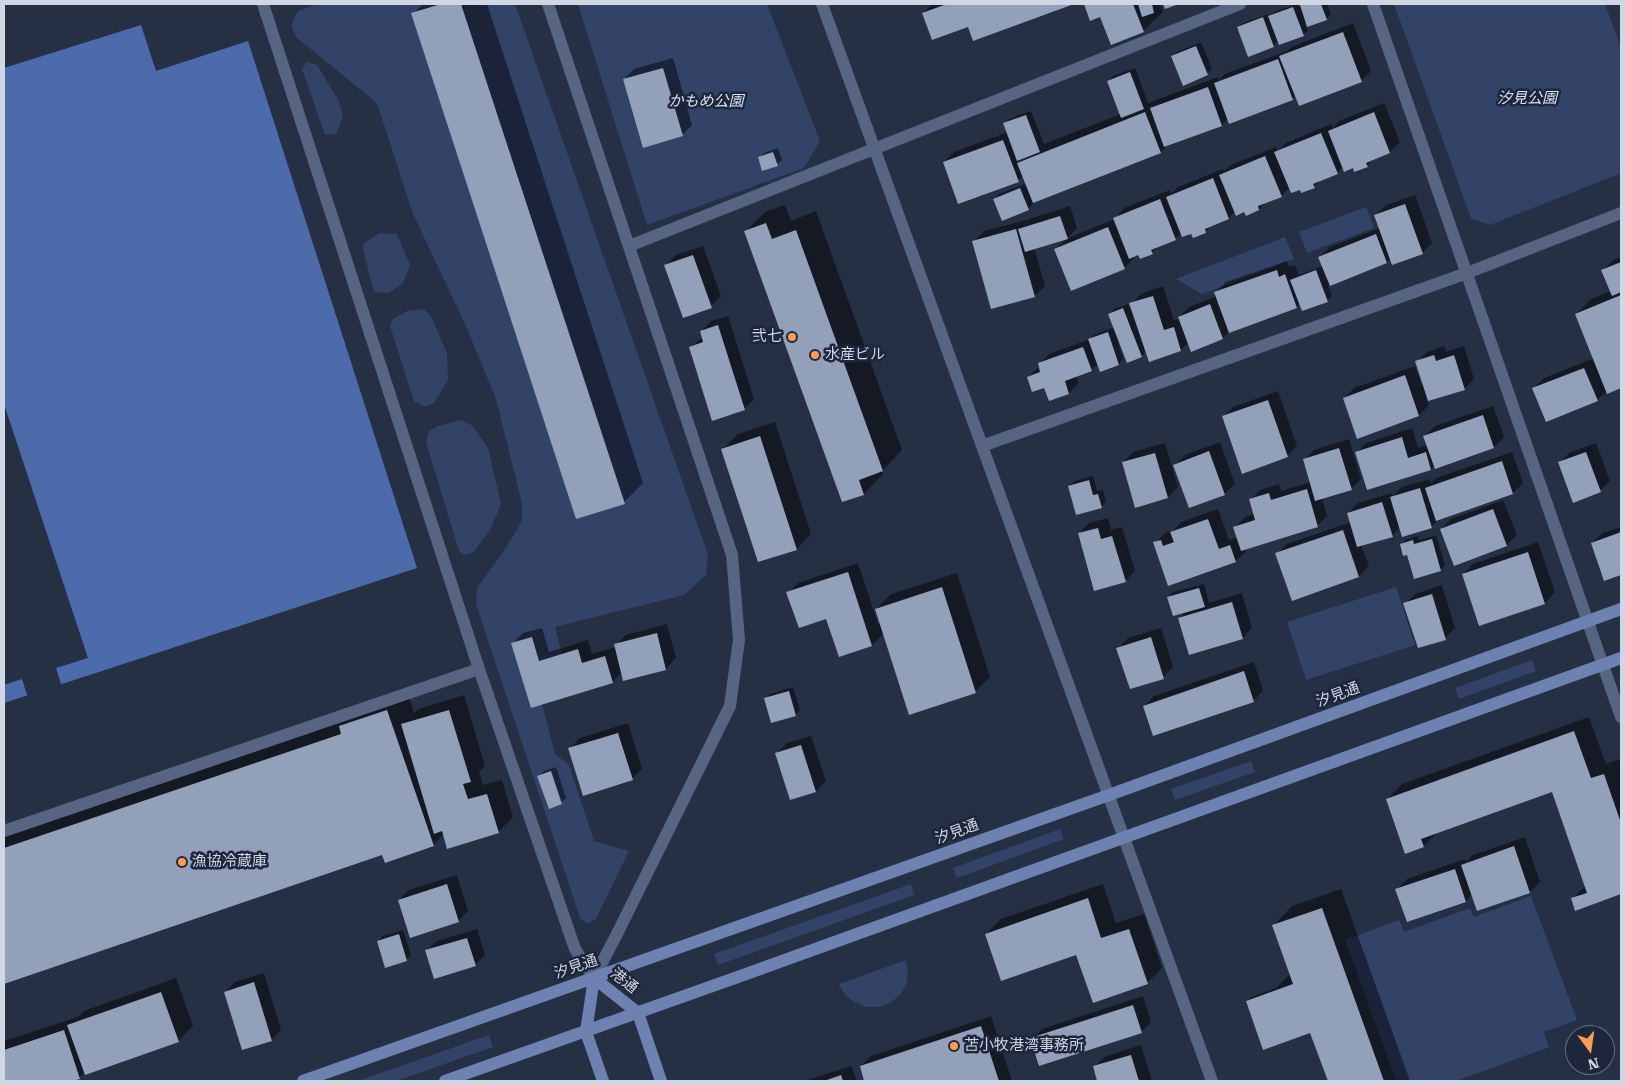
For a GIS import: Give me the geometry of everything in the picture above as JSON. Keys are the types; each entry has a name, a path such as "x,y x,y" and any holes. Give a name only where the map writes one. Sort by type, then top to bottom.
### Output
{"street":[{"path":"265,4 479,669 576,949 594,978"},
{"path":"548,4 732,554 739,640 730,706 594,978"},
{"path":"822,4 1212,1081"},
{"path":"629,246 1240,4"},
{"path":"1373,4 1621,717"},
{"path":"982,446 1467,273 1621,213"},
{"name":"汐見通","path":"303,1081 1109,795 1621,609"},
{"path":"445,1081 586,1032 1621,658"},
{"path":"4,831 479,669"},
{"name":"港通","path":"594,978 638,1013 661,1081"},
{"name":"港通","path":"594,978 586,1032 603,1081"}],"green space":[{"path":"319,4 515,4 708,555 706,575 684,595 555,627 562,654 539,661 532,637 511,643 542,704 555,754 569,765 594,841 629,851 596,919 588,924 580,918 476,604 477,588 504,551 522,521 522,503 496,399 465,324 413,214 377,103 296,37 291,25 298,11"},
{"name":"かもめ公園","path":"578,4 767,4 820,141 804,168 647,225"},
{"name":"汐見公園","path":"1394,4 1605,4 1621,48 1621,173 1490,225 1471,218"},
{"path":"307,62 317,65 339,101 343,116 336,134 325,135 302,69"},
{"path":"1366,207 1374,228 1307,253 1299,232"},
{"path":"380,233 397,234 410,265 403,283 389,293 374,292 363,249 364,243"},
{"path":"1285,237 1294,259 1202,294 1176,279"},
{"path":"424,309 431,316 447,353 448,380 434,403 424,407 414,401 390,326 394,318 408,311"},
{"path":"462,420 473,426 488,448 501,504 491,528 474,552 465,555 459,551 426,442 428,432 438,426"},
{"path":"1396,587 1415,645 1306,680 1287,622"},
{"path":"1532,660 1536,671 1459,699 1455,688"},
{"path":"1251,761 1255,772 1175,800 1171,789"},
{"path":"1060,829 1064,839 957,878 953,868"},
{"path":"911,884 914,895 718,965 714,954"},
{"path":"1531,896 1577,1020 1544,1032 1549,1047 1456,1081 1396,1081 1345,940 1399,920 1404,932 1470,908 1474,917"},
{"path":"906,960 908,972 906,984 900,995 890,1003 878,1007 866,1007 854,1002 845,995 839,984"},
{"path":"489,1035 493,1047 396,1081 358,1081"}],"shaded area":[{"path":"141,25 156,71 248,41 417,568 4,703 4,68"}],"pier":[{"path":"4,404 88,658 56,668 62,687 28,698 22,679 4,685"}],"building":[{"path":"441,4 461,4 625,504 576,519 411,13"},
{"path":"947,4 1074,4 973,41 968,27 932,40 922,13"},
{"path":"1084,4 1133,4 1144,32 1111,45 1100,17 1090,21"},
{"path":"1138,4 1152,4 1154,13 1142,17"},
{"path":"1163,4 1179,4 1165,9"},
{"path":"1321,4 1327,20 1307,27 1300,5"},
{"path":"1293,7 1304,36 1279,45 1268,16"},
{"path":"1263,17 1274,47 1248,57 1237,27"},
{"path":"1343,32 1362,82 1299,106 1279,56"},
{"path":"1196,46 1208,75 1183,86 1171,56"},
{"path":"1278,59 1293,100 1229,124 1214,83"},
{"path":"663,68 683,136 643,148 623,79"},
{"path":"1130,72 1144,109 1121,118 1107,81"},
{"path":"1208,87 1222,126 1164,147 1150,108"},
{"path":"1145,112 1161,153 1033,203 1017,163"},
{"path":"1374,112 1390,153 1366,163 1368,167 1354,172 1353,168 1344,172 1328,131"},
{"path":"1026,115 1040,152 1017,161 1003,123"},
{"path":"1321,133 1338,174 1313,184 1315,188 1301,193 1300,190 1291,193 1274,152"},
{"path":"1003,140 1019,182 958,204 943,162"},
{"path":"773,152 778,166 762,171 758,157"},
{"path":"1265,156 1282,197 1258,206 1259,210 1246,216 1244,212 1236,216 1219,175"},
{"path":"1213,178 1229,219 1205,229 1206,233 1193,238 1191,234 1182,237 1166,197"},
{"path":"1020,188 1029,210 1002,221 993,199"},
{"path":"1160,199 1176,240 1151,250 1153,254 1140,259 1138,255 1129,259 1113,218"},
{"path":"1405,204 1423,254 1392,265 1374,215"},
{"path":"1060,216 1068,239 1025,252 1018,229"},
{"name":"水産ビル","path":"766,223 772,239 796,230 883,471 859,480 864,495 842,502 744,231"},
{"path":"1108,227 1125,269 1071,291 1054,249"},
{"path":"1016,229 1035,297 991,309 972,241"},
{"path":"1376,234 1387,263 1330,286 1318,257"},
{"path":"693,255 712,308 683,318 664,265"},
{"path":"1621,262 1621,292 1612,296 1601,270"},
{"path":"1277,270 1279,277 1285,274 1297,308 1229,333 1214,292"},
{"path":"1316,270 1328,302 1302,311 1290,280"},
{"path":"1621,295 1621,388 1607,394 1575,314"},
{"path":"1153,296 1164,330 1174,327 1181,351 1149,362 1129,303"},
{"path":"1210,304 1223,339 1191,352 1178,317"},
{"path":"1123,308 1142,357 1127,363 1108,314"},
{"path":"718,325 745,410 712,421 689,347 703,342 700,331"},
{"path":"1108,332 1119,365 1100,372 1088,339"},
{"path":"1083,347 1092,371 1065,381 1069,394 1049,401 1044,388 1032,392 1027,377 1040,372 1038,363"},
{"path":"1434,355 1436,361 1454,355 1465,390 1428,401 1415,361"},
{"path":"1584,368 1598,401 1546,422 1532,388"},
{"path":"1405,375 1419,416 1357,439 1343,398"},
{"path":"1268,400 1288,457 1242,474 1222,416"},
{"path":"1483,415 1494,448 1435,469 1423,436"},
{"path":"760,436 797,550 758,562 721,449"},
{"path":"1402,437 1408,458 1426,452 1431,470 1367,490 1355,452"},
{"path":"1339,448 1352,490 1315,501 1303,459"},
{"path":"1209,451 1225,495 1189,508 1173,465"},
{"path":"1586,452 1601,492 1573,503 1558,462"},
{"path":"1155,453 1168,498 1135,508 1122,462"},
{"path":"1502,461 1513,494 1436,521 1425,488"},
{"path":"1089,480 1093,495 1098,494 1102,508 1076,515 1068,486"},
{"path":"1420,488 1432,528 1402,537 1390,497"},
{"path":"1307,489 1318,527 1241,551 1233,527 1255,520 1249,499 1269,493 1271,500"},
{"path":"1382,502 1393,537 1357,547 1347,513"},
{"path":"1493,509 1507,546 1454,566 1440,529"},
{"path":"1208,519 1219,549 1230,545 1236,562 1168,586 1153,542 1161,540 1163,546 1174,542 1170,532"},
{"path":"1098,528 1101,539 1112,536 1126,582 1094,591 1078,533"},
{"path":"1343,530 1359,577 1292,601 1275,553"},
{"path":"1621,532 1621,575 1604,581 1591,543"},
{"path":"1432,539 1441,571 1414,579 1407,555 1403,556 1400,544 1413,540 1414,544"},
{"path":"1528,552 1545,604 1479,626 1462,574"},
{"path":"848,572 872,646 839,657 826,619 799,628 786,592"},
{"path":"942,587 976,693 909,715 875,609"},
{"path":"1199,588 1205,607 1173,616 1167,597"},
{"path":"1432,594 1446,640 1418,648 1403,603"},
{"path":"1232,602 1243,639 1189,655 1178,618"},
{"path":"657,633 666,670 623,681 614,644"},
{"path":"532,637 539,661 578,649 582,663 605,656 613,683 531,708 511,643"},
{"path":"1151,637 1164,679 1130,689 1116,648"},
{"path":"1244,671 1254,702 1153,736 1143,706"},
{"path":"789,691 796,716 771,723 764,698"},
{"path":"387,710 434,846 385,863 382,855 4,984 4,848 341,734 339,726"},
{"path":"449,710 471,782 463,784 468,799 487,794 499,833 447,849 442,831 434,834 401,724"},
{"path":"1574,731 1591,778 1604,774 1621,823 1621,894 1575,911 1571,898 1587,893 1552,792 1421,839 1424,847 1405,854 1386,799"},
{"path":"618,733 633,780 583,796 568,748"},
{"path":"801,745 816,792 790,800 775,753"},
{"path":"551,771 562,804 549,809 537,776"},
{"path":"1514,846 1530,893 1477,911 1461,865"},
{"path":"1455,869 1466,902 1407,922 1395,889"},
{"path":"447,884 459,922 410,938 398,900"},
{"path":"1088,898 1101,938 1129,929 1148,984 1093,1003 1076,955 1001,981 985,934"},
{"path":"1322,908 1384,1081 1328,1081 1310,1033 1263,1050 1246,1001 1293,984 1272,925"},
{"path":"399,934 407,961 385,968 377,941"},
{"path":"467,938 476,966 434,979 425,950"},
{"path":"254,982 272,1041 242,1050 224,992"},
{"path":"161,992 179,1042 85,1075 67,1025"},
{"path":"1133,1005 1142,1033 1039,1066 1030,1038"},
{"name":"苫小牧港湾事務所","path":"981,1026 999,1081 864,1081 860,1066"},
{"path":"64,1030 80,1079 73,1081 4,1081 4,1050"},
{"path":"1131,1055 1139,1081 1097,1081 1093,1066"},
{"path":"841,1075 843,1081 824,1081"}],"place":[{"name":"弐七","path":"792,337"},
{"name":"水産ビル","path":"815,355"},
{"name":"漁協冷蔵庫","path":"182,862"},
{"name":"苫小牧港湾事務所","path":"954,1046"}]}
